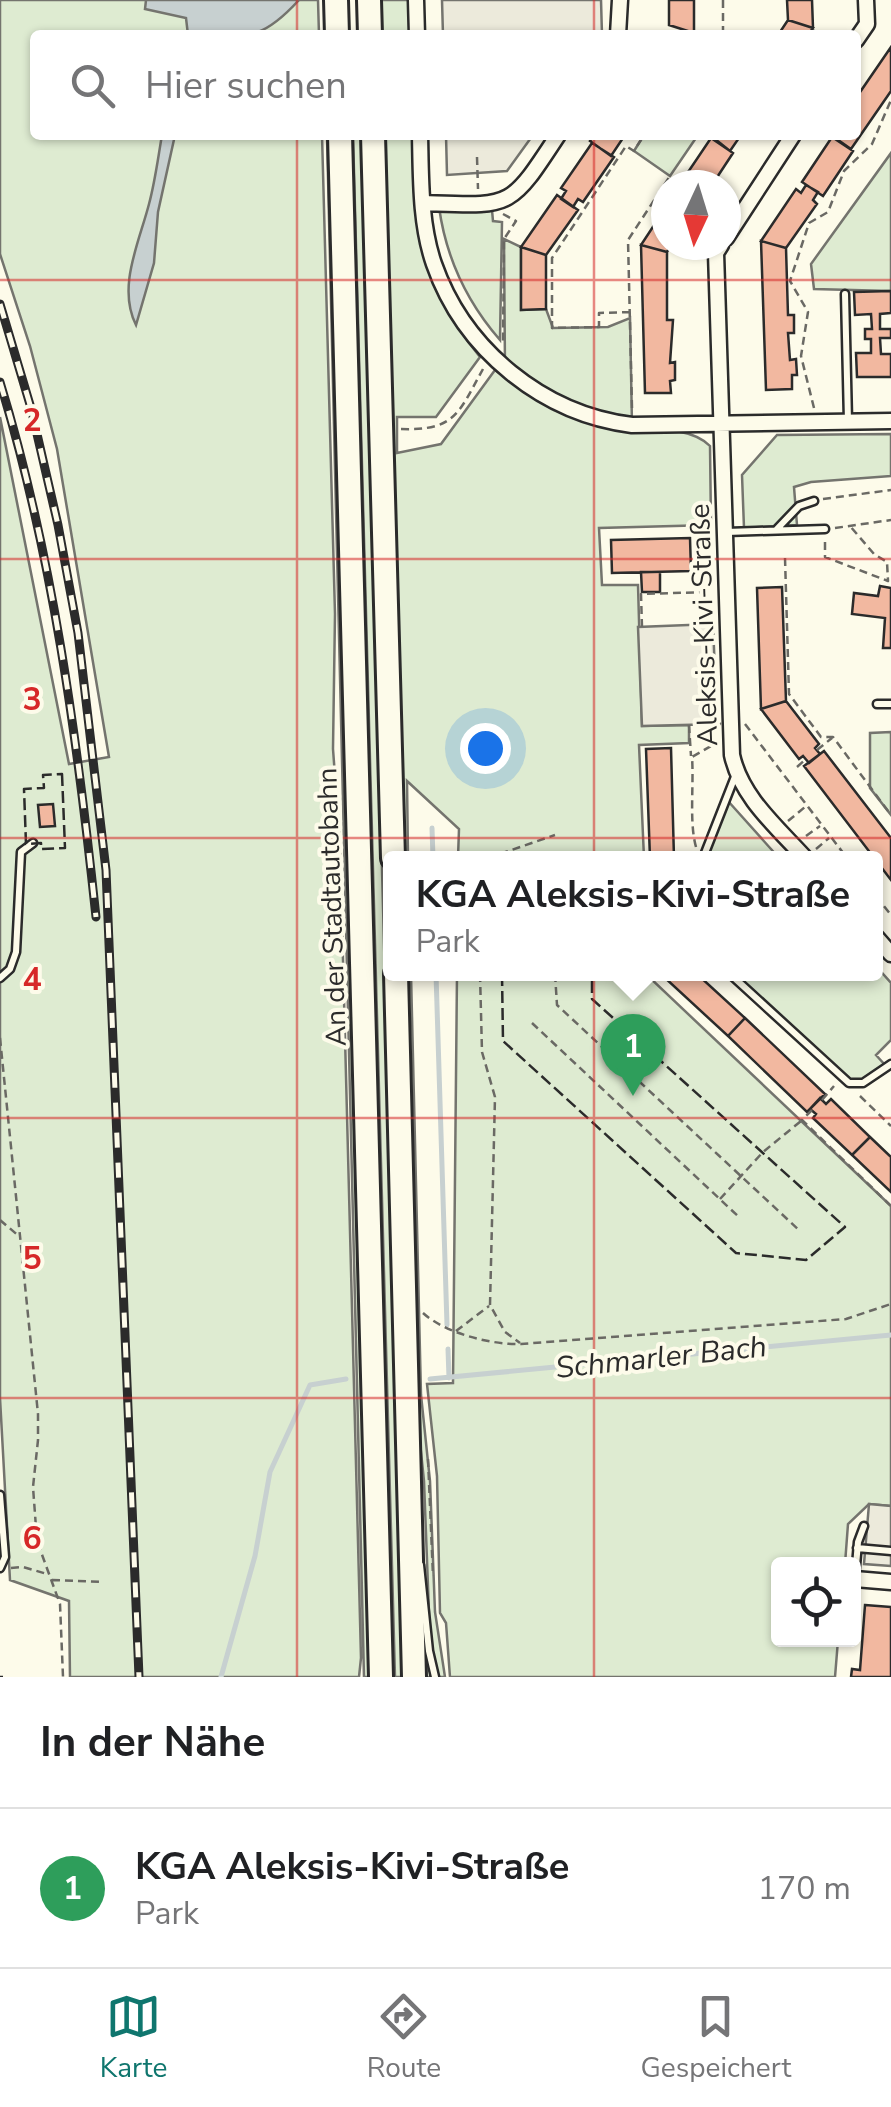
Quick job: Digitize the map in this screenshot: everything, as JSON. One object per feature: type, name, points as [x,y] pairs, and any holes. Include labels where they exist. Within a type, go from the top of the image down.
[{"type":"highway","points":[[336,0],[337,30]]},
{"type":"highway","points":[[369,0],[370,30]]},
{"type":"highway","name":"An der Stadtautobahn","points":[[340,140],[381,1677]]},
{"type":"highway","points":[[373,140],[392,851]]},
{"type":"highway","points":[[396,981],[414,1677]]},
{"type":"street","points":[[416,0],[418,30]]},
{"type":"street","points":[[618,30],[620,0]]},
{"type":"street","points":[[861,33],[867,24],[866,0]]},
{"type":"street","points":[[420,140],[427,238],[447,294],[492,356],[536,392],[592,418],[632,425],[891,421]]},
{"type":"street","points":[[424,203],[498,203],[516,194],[554,140]]},
{"type":"street","points":[[741,215],[791,140]]},
{"type":"street","name":"Aleksis-Kivi-Straße","points":[[716,260],[730,735],[736,773],[745,791],[799,851]]},
{"type":"street","points":[[861,1580],[891,1582]]},
{"type":"lane","points":[[845,294],[848,422]]},
{"type":"lane","points":[[775,530],[799,506],[814,501]]},
{"type":"lane","points":[[724,532],[825,530]]},
{"type":"lane","points":[[876,704],[891,704]]},
{"type":"lane","points":[[704,851],[736,773]]},
{"type":"lane","points":[[0,978],[15,961],[21,852],[33,843]]},
{"type":"lane","points":[[738,981],[842,1078],[856,1084],[891,1064]]},
{"type":"lane","points":[[0,1494],[5,1557],[0,1568]]},
{"type":"lane","points":[[856,1557],[864,1526]]},
{"type":"lane","points":[[857,1548],[891,1551]]},
{"type":"lane","points":[[412,1549],[423,1572],[429,1651],[435,1677]]},
{"type":"path","points":[[723,0],[723,30]]},
{"type":"path","points":[[814,409],[801,356],[808,312],[790,281],[809,222],[828,212],[844,171],[872,144],[891,100]]},
{"type":"path","points":[[630,312],[598,313],[600,328],[552,328],[552,258],[626,146],[634,151],[641,140]]},
{"type":"path","points":[[476,157],[479,206]]},
{"type":"path","points":[[397,429],[440,425],[455,418],[492,356],[503,346],[504,239],[516,221],[504,216],[498,203]]},
{"type":"path","points":[[632,409],[628,240],[651,205]]},
{"type":"path","points":[[814,501],[891,490]]},
{"type":"path","points":[[850,526],[874,554],[887,562],[887,584],[825,557],[825,530],[850,526],[891,520]]},
{"type":"path","points":[[785,558],[788,694],[821,736],[833,737],[891,815]]},
{"type":"path","points":[[642,627],[642,594],[718,592]]},
{"type":"path","points":[[688,725],[695,793],[692,834],[698,851]]},
{"type":"path","points":[[816,750],[833,737]]},
{"type":"path","points":[[692,757],[721,740]]},
{"type":"path","points":[[797,767],[806,759]]},
{"type":"path","points":[[784,777],[841,851]]},
{"type":"path","points":[[779,829],[806,806]]},
{"type":"path","points":[[794,846],[821,825]]},
{"type":"path","points":[[508,851],[555,835]]},
{"type":"path","points":[[814,851],[830,838]]},
{"type":"path","points":[[480,981],[482,1052],[495,1097],[490,1305],[504,1332],[521,1344]]},
{"type":"path","points":[[555,981],[557,1005],[800,1231]]},
{"type":"path","points":[[532,1023],[740,1218]]},
{"type":"path","points":[[0,1038],[38,1414],[32,1487],[37,1541],[60,1604],[63,1677]]},
{"type":"path","points":[[822,1100],[842,1078]]},
{"type":"path","points":[[856,1084],[858,1094],[891,1126]]},
{"type":"path","points":[[719,1200],[812,1110]]},
{"type":"path","points":[[802,1120],[891,1206]]},
{"type":"path","points":[[0,1220],[21,1238]]},
{"type":"path","points":[[419,1310],[430,1320],[456,1330],[504,1344],[521,1344],[846,1319],[891,1304]]},
{"type":"path","points":[[456,1330],[490,1305]]},
{"type":"path","points":[[0,1568],[23,1567],[50,1577],[103,1582]]},
{"type":"green space","points":[[0,0],[318,0],[319,30],[30,30],[30,140],[322,140],[335,614],[333,749],[340,843],[359,1677],[70,1677],[69,1601],[10,1580],[0,1398],[0,417],[69,764],[109,757],[57,449],[0,254]]},
{"type":"green space","points":[[379,0],[410,0],[410,30],[379,30]]},
{"type":"green space","points":[[327,140],[331,140],[370,1677],[364,1677]]},
{"type":"green space","points":[[353,140],[362,140],[404,1677],[395,1677]]},
{"type":"green space","points":[[382,140],[413,140],[424,253],[443,302],[480,357],[436,417],[397,417],[397,453],[441,444],[495,370],[540,400],[590,423],[686,433],[710,446],[711,525],[599,528],[602,585],[638,585],[642,726],[689,725],[689,743],[639,745],[644,851],[458,851],[459,829],[407,781],[408,851],[402,851]]},
{"type":"green space","points":[[641,140],[695,140],[674,170],[661,170],[634,151]]},
{"type":"green space","points":[[891,153],[891,291],[814,289],[811,264]]},
{"type":"green space","points":[[439,207],[492,210],[493,221],[502,222],[500,340],[459,278]]},
{"type":"green space","points":[[504,239],[521,247],[521,310],[546,309],[553,328],[608,327],[630,318],[632,425],[611,423],[505,368]]},
{"type":"green space","points":[[891,434],[891,476],[811,482],[794,487],[797,525],[744,528],[742,475],[777,435]]},
{"type":"green space","points":[[891,732],[891,815],[870,788],[870,733]]},
{"type":"green space","points":[[728,801],[773,851],[706,851]]},
{"type":"green space","points":[[883,974],[891,983],[891,1040],[876,1055],[886,1066],[863,1083],[849,1083],[738,981],[883,981]]},
{"type":"green space","points":[[405,981],[411,981],[421,1395],[430,1481],[435,1612],[445,1677],[423,1677],[422,1667],[429,1651],[429,1613],[424,1481],[415,1394]]},
{"type":"green space","points":[[457,981],[653,981],[891,1206],[891,1506],[869,1504],[848,1524],[846,1557],[771,1557],[771,1647],[837,1647],[835,1677],[450,1677],[446,1623],[440,1613],[437,1476],[427,1384],[453,1383]]},
{"type":"shaded area","points":[[146,0],[299,0],[263,30],[187,30],[186,18],[145,9]]},
{"type":"shaded area","points":[[442,0],[601,0],[602,30],[443,30]]},
{"type":"shaded area","points":[[161,140],[174,140],[158,212],[154,263],[136,325],[129,280]]},
{"type":"shaded area","points":[[446,140],[529,140],[507,171],[447,175]]},
{"type":"shaded area","points":[[713,624],[717,723],[721,724],[642,726],[638,627]]},
{"type":"shaded area","points":[[869,1504],[891,1506],[891,1566],[864,1564]]},
{"type":"building","points":[[669,0],[694,0],[694,30],[669,25]]},
{"type":"building","points":[[787,0],[812,0],[813,28],[788,20]]},
{"type":"building","points":[[788,20],[813,28],[812,30],[781,30]]},
{"type":"building","points":[[891,47],[891,91],[861,134],[861,91]]},
{"type":"building","points":[[591,140],[622,140],[611,156]]},
{"type":"building","points":[[710,140],[733,153],[722,170],[689,170]]},
{"type":"building","points":[[716,140],[738,140],[730,151]]},
{"type":"building","points":[[830,140],[853,151],[823,196],[802,182]]},
{"type":"building","points":[[838,140],[857,140],[851,149]]},
{"type":"building","points":[[592,143],[614,157],[583,202],[578,199],[573,207],[561,199],[566,191],[561,188]]},
{"type":"building","points":[[806,185],[818,192],[813,200],[817,204],[786,248],[761,241],[796,189],[801,193]]},
{"type":"building","points":[[557,195],[578,210],[546,255],[521,247]]},
{"type":"building","points":[[651,230],[651,248],[641,245]]},
{"type":"building","points":[[761,241],[786,248],[788,315],[794,315],[794,333],[788,333],[790,360],[796,359],[797,375],[792,375],[792,389],[766,390]]},
{"type":"building","points":[[641,245],[651,248],[651,260],[667,260],[667,320],[673,320],[670,363],[675,362],[671,393],[645,393]]},
{"type":"building","points":[[521,247],[546,255],[546,309],[521,310]]},
{"type":"building","points":[[891,291],[891,313],[880,314],[880,329],[891,329],[891,338],[880,338],[881,354],[891,354],[891,377],[857,377],[856,353],[871,353],[871,339],[865,339],[865,329],[872,329],[871,314],[855,315],[854,292]]},
{"type":"building","points":[[690,538],[691,571],[612,573],[611,540]]},
{"type":"building","points":[[641,572],[660,572],[660,592],[642,592]]},
{"type":"building","points":[[880,586],[891,588],[891,648],[883,648],[885,618],[852,614],[854,593],[878,596]]},
{"type":"building","points":[[782,587],[786,701],[761,709],[757,588]]},
{"type":"building","points":[[786,701],[819,744],[815,748],[820,754],[809,763],[803,756],[799,759],[761,709]]},
{"type":"building","points":[[671,748],[674,851],[650,851],[646,749]]},
{"type":"building","points":[[824,751],[891,838],[891,880],[883,870],[883,851],[869,851],[804,766]]},
{"type":"building","points":[[53,804],[55,826],[40,827],[38,805]]},
{"type":"building","points":[[668,981],[705,981],[745,1018],[728,1036]]},
{"type":"building","points":[[745,1018],[825,1094],[807,1112],[728,1036]]},
{"type":"building","points":[[820,1098],[826,1104],[831,1099],[870,1137],[852,1155],[813,1118],[816,1114],[810,1109]]},
{"type":"building","points":[[870,1137],[891,1157],[891,1192],[852,1155]]},
{"type":"building","points":[[865,1605],[891,1607],[891,1677],[851,1677],[852,1669],[860,1670]]},
{"type":"waterway","points":[[432,828],[433,851]]},
{"type":"waterway","points":[[436,981],[447,1325]]},
{"type":"waterway","name":"Schmarler Bach","points":[[430,1379],[891,1335]]},
{"type":"waterway","points":[[448,1349],[449,1378]]},
{"type":"waterway","name":"Schmarler Bach","points":[[221,1677],[255,1556],[270,1472],[310,1385],[346,1379]]},
{"type":"railway","points":[[0,304],[31,408],[58,525],[78,633],[106,870],[139,1677]]},
{"type":"railway","points":[[0,382],[49,580],[96,917]]},
{"type":"fence","points":[[62,774],[65,848],[41,849],[41,843],[26,844],[24,789],[44,788],[43,775],[62,774]]},
{"type":"fence","points":[[502,981],[503,1041],[736,1253],[806,1260],[845,1227],[592,999],[592,981]]},
{"type":"place","name":"KGA Aleksis-Kivi-Straße","points":[[633,1096]]}]
